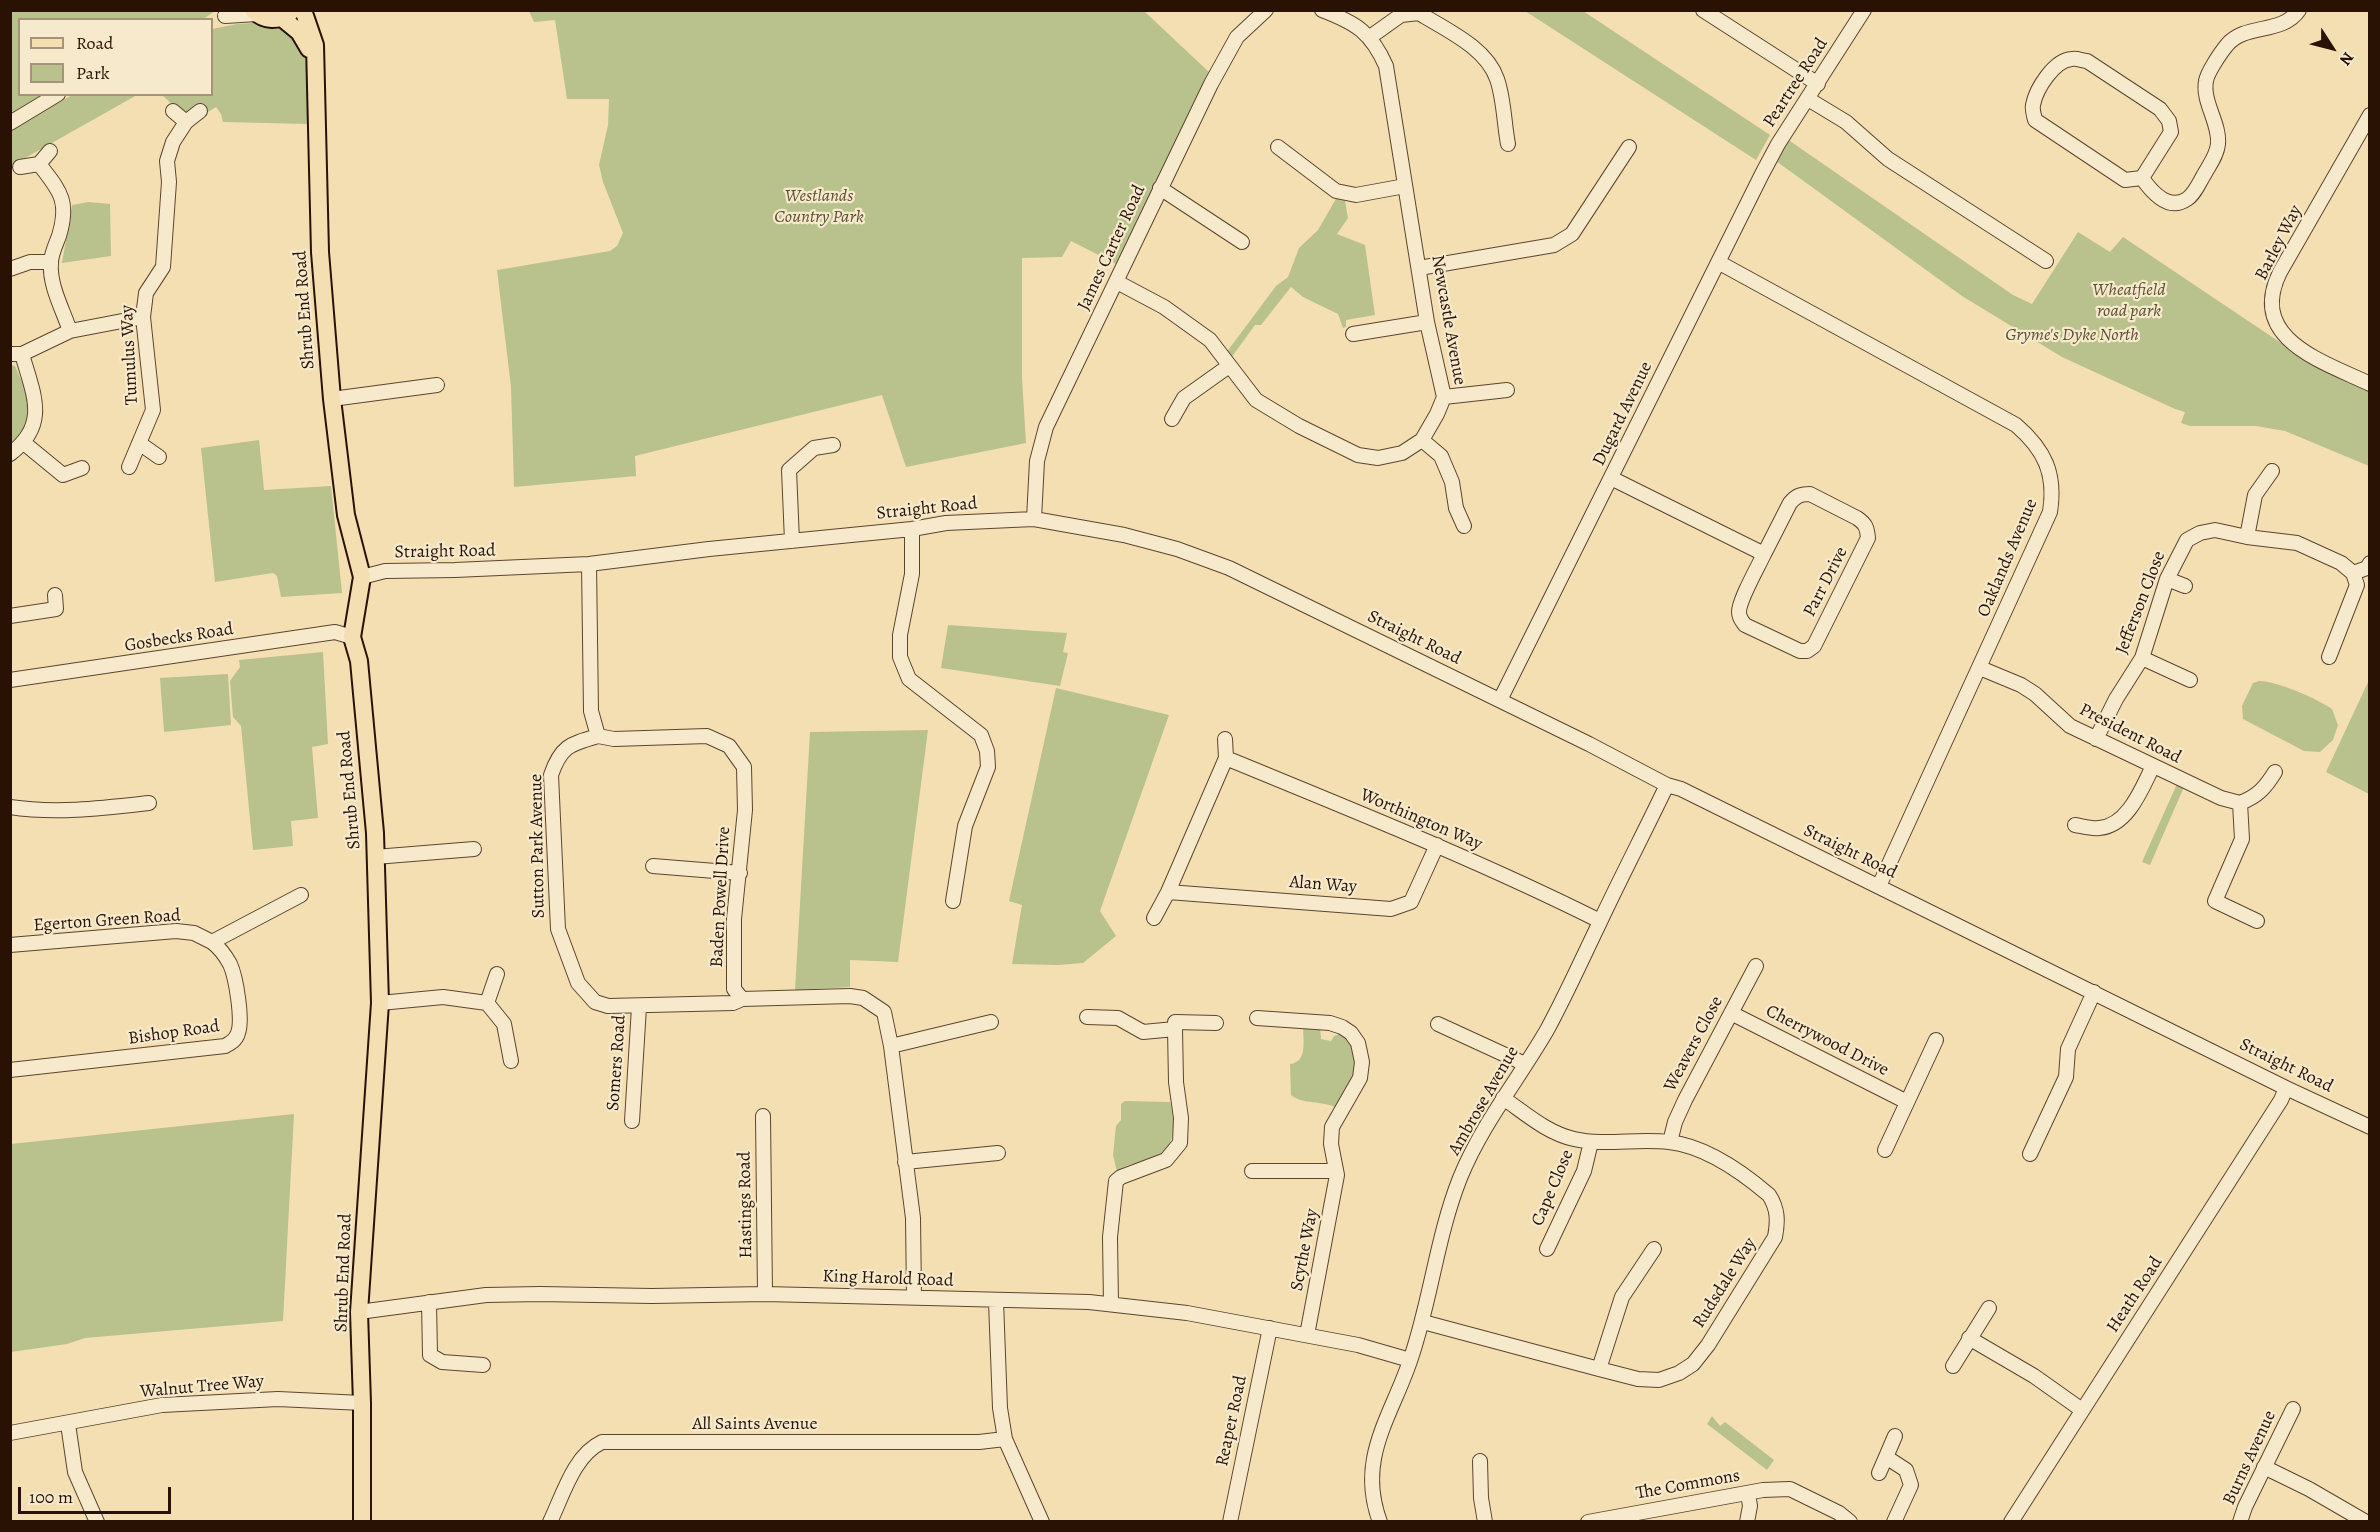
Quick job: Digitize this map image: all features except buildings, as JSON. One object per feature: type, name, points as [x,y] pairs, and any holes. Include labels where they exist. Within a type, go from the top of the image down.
[{"type":"main road","name":"Shrub End Road","points":[[303,10],[315,45],[320,252],[332,399],[346,515],[362,577],[352,637],[359,661],[375,857],[380,1003],[360,1312],[362,1521]]},
{"type":"main road","points":[[255,12],[266,19],[288,14],[316,60]]},
{"type":"street","name":"James Carter Road","points":[[1034,519],[1037,461],[1046,427],[1211,84],[1237,37],[1266,10]]},
{"type":"street","name":"Newcastle Avenue","points":[[1323,10],[1352,22],[1370,38],[1386,66],[1427,322],[1444,397],[1422,440]]},
{"type":"street","points":[[1703,10],[1818,84]]},
{"type":"street","name":"Peartree Road","points":[[1778,144],[1864,10]]},
{"type":"street","points":[[2142,178],[2152,193],[2162,199],[2177,202],[2186,200],[2195,190],[2216,153],[2219,142],[2206,80],[2216,62],[2228,44],[2238,36],[2292,20],[2300,10]]},
{"type":"street","points":[[213,22],[230,14],[255,12]]},
{"type":"street","points":[[1370,38],[1401,15],[1419,13],[1479,53],[1490,64],[1497,80],[1508,144]]},
{"type":"street","points":[[2073,58],[2087,62],[2160,109],[2169,121],[2171,132],[2142,178],[2125,180],[2035,120],[2033,107],[2038,90],[2061,63],[2073,58]]},
{"type":"street","points":[[10,123],[55,96]]},
{"type":"street","points":[[1808,99],[1846,122],[1888,159],[2046,261]]},
{"type":"street","points":[[173,111],[186,122]]},
{"type":"street","name":"Tumulus Way","points":[[129,466],[153,410],[143,317],[146,292],[163,267],[169,182],[167,161],[173,142],[186,122],[200,111]]},
{"type":"street","name":"Barley Way","points":[[2370,115],[2280,272],[2273,286],[2271,300],[2274,320],[2284,336],[2298,349],[2370,384]]},
{"type":"street","name":"Dugard Avenue","points":[[1500,700],[1778,144]]},
{"type":"street","points":[[1278,147],[1336,191],[1356,195],[1405,186]]},
{"type":"street","points":[[1419,268],[1554,244],[1572,234],[1629,147]]},
{"type":"street","points":[[20,167],[39,164],[50,151]]},
{"type":"street","points":[[39,164],[61,192],[64,206],[51,262],[53,281],[70,331]]},
{"type":"street","points":[[1160,188],[1242,242]]},
{"type":"street","points":[[10,269],[30,262],[51,262]]},
{"type":"street","name":"Oaklands Avenue","points":[[1718,262],[2016,425],[2032,440],[2050,474],[2053,493],[2050,512],[1879,886]]},
{"type":"street","points":[[1117,282],[1195,328],[1210,340],[1256,400],[1299,426],[1358,455],[1378,458],[1402,453],[1422,440],[1440,456],[1452,482],[1456,508],[1464,526]]},
{"type":"street","points":[[10,454],[24,443],[36,417],[36,405],[16,354],[70,331],[143,317]]},
{"type":"street","points":[[1353,334],[1427,322]]},
{"type":"street","points":[[1172,419],[1184,398],[1229,366]]},
{"type":"street","points":[[332,399],[437,386]]},
{"type":"street","points":[[1444,397],[1507,390]]},
{"type":"street","points":[[24,443],[61,481],[82,468]]},
{"type":"street","points":[[139,443],[159,457]]},
{"type":"street","points":[[792,541],[789,470],[814,448],[833,445]]},
{"type":"street","points":[[2247,537],[2255,495],[2272,471]]},
{"type":"street","points":[[1611,478],[1764,554]]},
{"type":"street","name":"Parr Drive","points":[[1810,494],[1864,523],[1868,538],[1814,646],[1807,651],[1800,651],[1745,625],[1740,619],[1739,612],[1742,602],[1764,554],[1790,503],[1796,496],[1810,494]]},
{"type":"street","name":"Straight Road","points":[[362,577],[385,571],[589,564],[912,529],[945,523],[1034,519],[1124,535],[1177,549],[1229,568],[1599,748],[1667,785],[1681,789],[2286,1088],[2370,1127]]},
{"type":"street","points":[[912,529],[912,574],[900,635],[900,657],[909,679],[981,735],[987,751],[988,767],[965,826],[953,901]]},
{"type":"street","name":"Jefferson Close","points":[[2096,739],[2116,699],[2142,658],[2167,579],[2187,540],[2200,533],[2215,530],[2247,537],[2297,543],[2341,563],[2353,573]]},
{"type":"street","points":[[2329,657],[2357,585],[2353,573],[2367,568],[2370,563]]},
{"type":"street","points":[[589,564],[591,711],[598,736]]},
{"type":"street","points":[[2167,579],[2185,586]]},
{"type":"street","points":[[10,616],[57,608]]},
{"type":"street","name":"Gosbecks Road","points":[[10,680],[335,632],[352,637]]},
{"type":"street","points":[[2320,638],[2335,640]]},
{"type":"street","points":[[2142,658],[2190,680]]},
{"type":"street","name":"President Road","points":[[1980,668],[2035,694],[2070,726],[2221,798],[2240,803]]},
{"type":"street","name":"Baden Powell Drive","points":[[598,736],[614,739],[707,736],[729,746],[744,767],[740,873],[734,919],[734,989],[742,999]]},
{"type":"street","name":"Sutton Park Avenue","points":[[598,736],[574,743],[558,757],[551,775],[558,929],[578,982],[595,1002],[608,1006],[733,1003],[742,999]]},
{"type":"street","points":[[1154,918],[1168,892],[1226,758],[1225,739]]},
{"type":"street","name":"Worthington Way","points":[[1226,758],[1437,845],[1600,921]]},
{"type":"street","points":[[2075,825],[2100,828],[2126,813],[2136,801],[2152,766]]},
{"type":"street","points":[[2256,921],[2215,901],[2242,839],[2240,803],[2264,790],[2275,772]]},
{"type":"street","name":"Ambrose Avenue","points":[[1380,1521],[1372,1495],[1370,1475],[1377,1444],[1423,1322],[1447,1216],[1460,1180],[1479,1136],[1547,1029],[1667,785]]},
{"type":"street","points":[[10,807],[60,810],[149,803]]},
{"type":"street","name":"Alan Way","points":[[1168,892],[1391,909],[1411,902],[1437,845]]},
{"type":"street","points":[[375,857],[474,849]]},
{"type":"street","points":[[653,866],[740,873]]},
{"type":"street","points":[[212,942],[302,895]]},
{"type":"street","name":"Egerton Green Road","points":[[10,945],[176,931],[194,933],[212,942]]},
{"type":"street","name":"Bishop Road","points":[[10,1070],[225,1046],[237,1035],[240,1026],[237,995],[231,965],[221,950],[212,942]]},
{"type":"street","name":"Weavers Close","points":[[1670,1142],[1684,1100],[1756,966]]},
{"type":"street","points":[[487,1003],[497,974]]},
{"type":"street","points":[[2030,1154],[2066,1077],[2068,1049],[2094,992]]},
{"type":"street","points":[[742,999],[850,996],[863,998],[884,1011],[891,1046],[913,1218],[914,1297]]},
{"type":"street","points":[[380,1003],[443,997],[487,1003],[504,1024],[511,1061]]},
{"type":"street","name":"Somers Road","points":[[632,1121],[639,1007]]},
{"type":"street","name":"Cherrywood Drive","points":[[1731,1013],[1907,1102]]},
{"type":"street","points":[[1088,1017],[1118,1018],[1143,1032],[1175,1022],[1216,1023]]},
{"type":"street","name":"Scythe Way","points":[[1257,1018],[1330,1023],[1350,1033],[1358,1043],[1362,1062],[1360,1078],[1332,1127],[1331,1144],[1336,1171],[1307,1335]]},
{"type":"street","points":[[891,1046],[991,1022]]},
{"type":"street","points":[[1111,1304],[1110,1237],[1116,1181],[1166,1160],[1180,1143],[1181,1118],[1176,1082],[1175,1022]]},
{"type":"street","points":[[1438,1024],[1526,1064]]},
{"type":"street","points":[[1885,1150],[1936,1040]]},
{"type":"street","name":"Heath Road","points":[[2011,1521],[2281,1100],[2286,1088]]},
{"type":"street","name":"Rudsdale Way","points":[[1423,1322],[1599,1369],[1638,1378],[1659,1380],[1679,1373],[1693,1364],[1708,1345],[1775,1237],[1779,1220],[1769,1195],[1700,1150],[1670,1142],[1591,1142],[1572,1138],[1553,1131],[1503,1098]]},
{"type":"street","name":"Hastings Road","points":[[763,1116],[765,1294]]},
{"type":"street","name":"Cape Close","points":[[1547,1249],[1584,1171],[1591,1142]]},
{"type":"street","points":[[905,1162],[998,1153]]},
{"type":"street","points":[[1252,1171],[1336,1171]]},
{"type":"street","points":[[1599,1369],[1622,1297],[1654,1249]]},
{"type":"street","name":"King Harold Road","points":[[360,1312],[486,1295],[530,1294],[652,1296],[765,1294],[1111,1304],[1187,1313],[1270,1328],[1358,1345],[1410,1360]]},
{"type":"street","points":[[996,1301],[1000,1408],[1005,1439],[1042,1521]]},
{"type":"street","points":[[429,1302],[430,1355],[442,1362],[483,1365]]},
{"type":"street","points":[[1953,1366],[1989,1308]]},
{"type":"street","name":"Reaper Road","points":[[1230,1521],[1270,1328]]},
{"type":"street","points":[[1969,1338],[2034,1376],[2082,1410]]},
{"type":"street","name":"Walnut Tree Way","points":[[10,1433],[162,1405],[278,1399],[362,1403]]},
{"type":"street","name":"Burns Avenue","points":[[2240,1521],[2293,1409]]},
{"type":"street","points":[[68,1424],[75,1472],[97,1521]]},
{"type":"street","points":[[1879,1473],[1895,1436]]},
{"type":"street","name":"All Saints Avenue","points":[[550,1521],[578,1464],[591,1447],[602,1442],[968,1442],[1005,1439]]},
{"type":"street","points":[[1886,1457],[1906,1470],[1911,1485],[1893,1521]]},
{"type":"street","points":[[1480,1461],[1481,1498],[1485,1521]]},
{"type":"street","points":[[2264,1467],[2366,1521]]},
{"type":"street","name":"The Commons","points":[[1588,1521],[1763,1490],[1794,1491],[1850,1521]]},
{"type":"street","points":[[1747,1521],[1750,1506],[1748,1493]]},
{"type":"green space","points":[[11,10],[215,10],[205,18],[18,18],[18,96],[40,96],[11,114]]},
{"type":"green space","name":"Westlands Country Park","points":[[529,11],[1144,11],[1210,73],[1116,264],[1071,241],[1062,257],[1022,258],[1022,378],[1026,443],[906,467],[882,395],[635,456],[636,476],[514,487],[511,387],[497,270],[610,251],[617,246],[623,233],[603,182],[599,165],[608,125],[609,99],[567,99],[555,20],[534,22]]},
{"type":"green space","points":[[1525,11],[1583,11],[1770,135],[1756,160]]},
{"type":"green space","points":[[267,22],[283,27],[295,35],[306,61],[307,124],[223,122],[216,107],[203,115],[185,113],[163,96],[213,96],[213,29]]},
{"type":"green space","points":[[70,96],[135,96],[11,166],[11,130]]},
{"type":"green space","name":"Wheatfield road park","points":[[1787,139],[2013,295],[2032,304],[2078,232],[2110,252],[2123,237],[2287,347],[2369,390],[2369,466],[2285,431],[2256,426],[2190,426],[2181,423],[2185,412],[2062,357],[1962,296],[1776,161]]},
{"type":"green space","points":[[1337,197],[1345,201],[1348,218],[1337,234],[1365,245],[1375,315],[1346,320],[1346,327],[1343,328],[1338,314],[1303,297],[1291,287],[1261,325],[1255,325],[1231,358],[1226,353],[1276,286],[1288,277],[1299,248],[1318,230]]},
{"type":"green space","points":[[88,202],[110,204],[111,256],[62,263],[72,205]]},
{"type":"green space","points":[[10,365],[15,366],[27,393],[32,420],[11,450]]},
{"type":"green space","points":[[259,440],[264,490],[331,486],[342,593],[281,597],[277,576],[273,573],[215,582],[201,448]]},
{"type":"green space","points":[[948,625],[1067,633],[1063,652],[1068,653],[1060,686],[941,668]]},
{"type":"green space","points":[[323,652],[328,744],[312,747],[318,818],[291,821],[293,846],[253,850],[241,726],[233,717],[230,681],[240,667],[239,660]]},
{"type":"green space","points":[[228,674],[231,725],[164,732],[160,678]]},
{"type":"green space","points":[[2369,680],[2369,794],[2326,772]]},
{"type":"green space","points":[[2259,681],[2297,691],[2332,709],[2338,725],[2333,740],[2320,752],[2304,751],[2243,719],[2242,706],[2253,683]]},
{"type":"green space","points":[[1056,688],[1169,715],[1100,911],[1116,936],[1083,963],[1012,964],[1022,905],[1009,901]]},
{"type":"green space","points":[[928,730],[898,962],[850,960],[850,987],[795,990],[810,732]]},
{"type":"green space","points":[[2177,784],[2184,787],[2150,865],[2142,862]]},
{"type":"green space","points":[[1303,1026],[1320,1028],[1321,1039],[1331,1041],[1334,1036],[1342,1033],[1354,1046],[1358,1068],[1337,1108],[1301,1100],[1291,1095],[1290,1064],[1300,1059],[1302,1055]]},
{"type":"green space","points":[[1125,1101],[1170,1102],[1173,1120],[1172,1138],[1164,1152],[1157,1158],[1128,1165],[1117,1172],[1113,1155],[1116,1126],[1121,1120],[1121,1104]]},
{"type":"green space","points":[[294,1114],[283,1321],[85,1338],[67,1344],[11,1352],[11,1144]]},
{"type":"green space","points":[[1712,1416],[1720,1426],[1725,1422],[1774,1460],[1767,1470],[1707,1424]]},
{"type":"park label","name":"Gryme's Dyke North","points":[[2072,336]]}]
